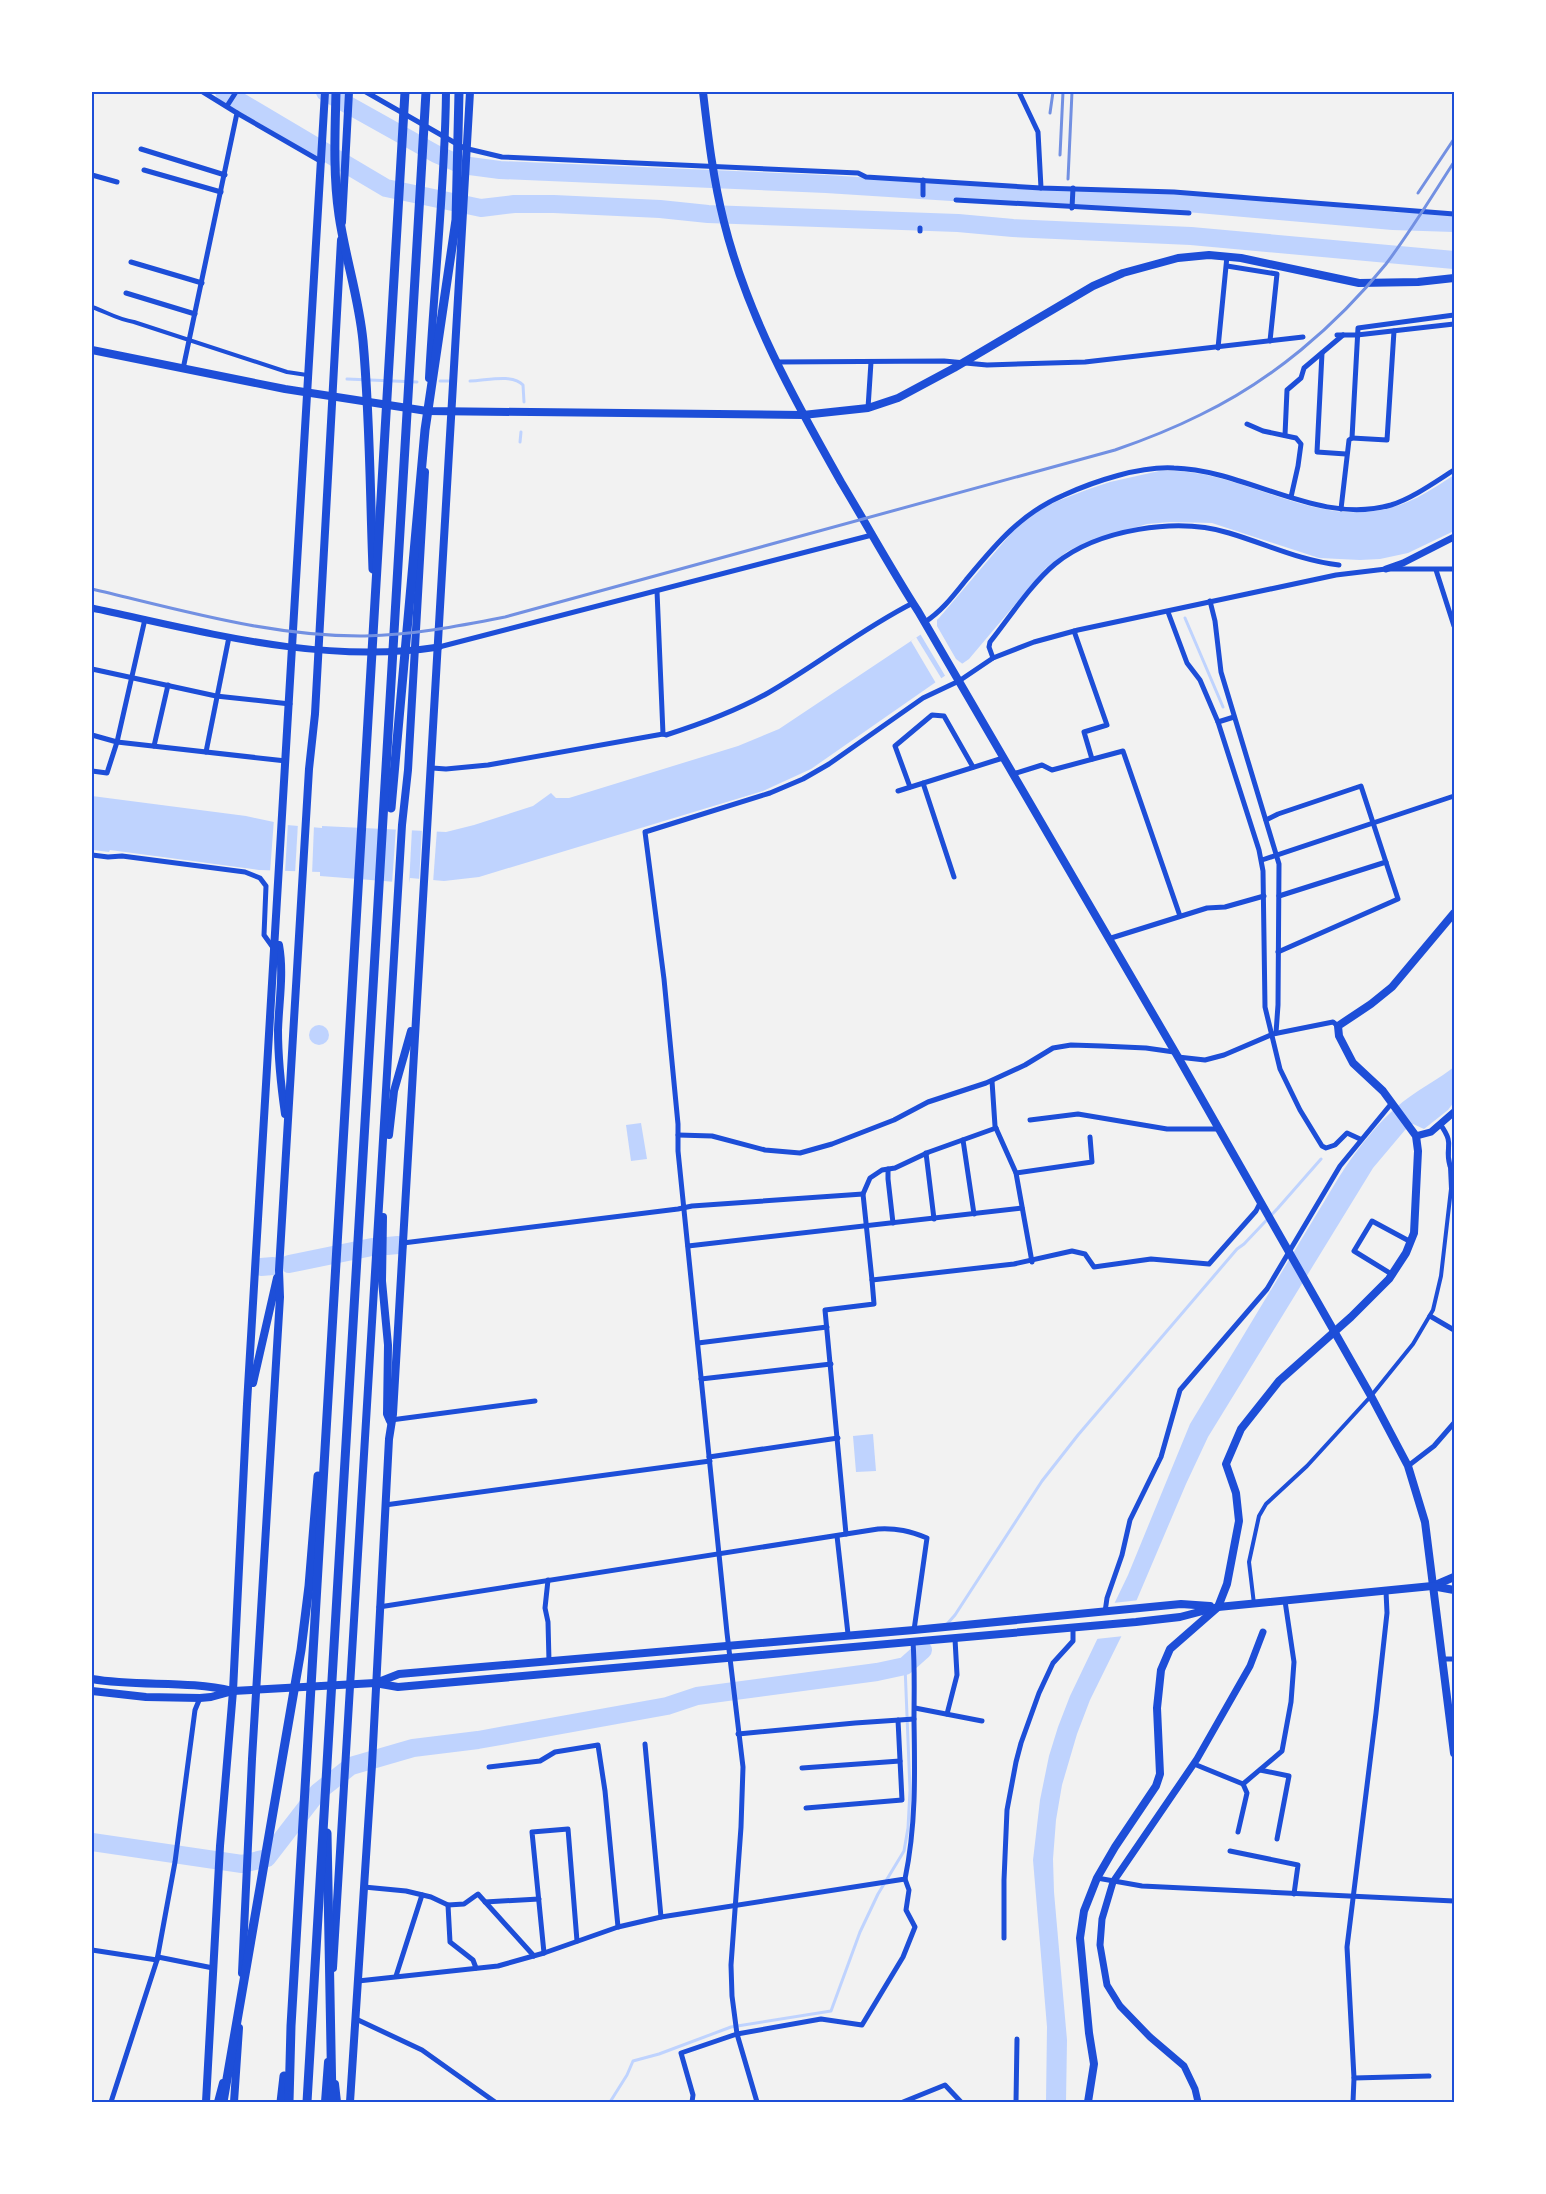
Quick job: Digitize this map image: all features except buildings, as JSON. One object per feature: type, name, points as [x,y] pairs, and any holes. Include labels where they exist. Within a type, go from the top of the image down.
[{"type":"highway","points":[[336,92],[337,199],[343,240],[360,317],[365,370],[374,621]]},
{"type":"highway","points":[[288,2103],[405,92]]},
{"type":"highway","points":[[307,2103],[426,92]]},
{"type":"highway","points":[[377,922],[398,730],[425,430],[456,219],[459,92]]},
{"type":"highway","points":[[223,2103],[301,1650],[309,1586],[322,1422],[331,1364]]},
{"type":"highway","points":[[325,1798],[329,1854],[332,2103]]},
{"type":"highway","points":[[281,2103],[291,2026]]},
{"type":"main road","points":[[206,2103],[220,1846],[233,1691],[325,92]]},
{"type":"main road","points":[[325,2103],[402,825],[428,434],[427,411],[433,301],[446,137],[446,92]]},
{"type":"main road","points":[[350,2103],[372,1765],[390,1421],[393,1414],[432,768],[470,92]]},
{"type":"main road","points":[[703,92],[712,169],[724,223],[759,327],[775,362],[872,535],[1176,1055],[1371,1396],[1408,1466],[1425,1522],[1455,1753]]},
{"type":"main road","points":[[234,2103],[280,1297],[279,1270],[319,649],[347,154],[348,93]]},
{"type":"main road","points":[[92,350],[308,393],[427,411],[803,415],[868,408],[904,395],[1061,303],[1114,276],[1178,258],[1227,256],[1256,260],[1352,282],[1418,282],[1455,278]]},
{"type":"main road","points":[[1088,2103],[1094,2064],[1080,1938],[1084,1911],[1097,1878],[1156,1786],[1160,1774],[1157,1708],[1161,1670],[1170,1649],[1218,1607],[1227,1584],[1239,1521],[1236,1492],[1226,1464],[1241,1429],[1279,1381],[1371,1298],[1393,1275],[1411,1242],[1416,1197],[1416,1137],[1383,1091],[1353,1063],[1340,1036],[1338,1026],[1392,987],[1455,913]]},
{"type":"main road","points":[[276,931],[281,958],[279,1044],[287,1136]]},
{"type":"main road","points":[[390,1421],[387,1414],[388,1346],[382,1281],[384,1224],[381,1183],[388,1148],[394,1090],[416,1017]]},
{"type":"main road","points":[[248,1404],[279,1270]]},
{"type":"main road","points":[[1432,1587],[1455,1577]]},
{"type":"main road","points":[[375,1683],[399,1674],[960,1626],[1141,1608],[1181,1605],[1218,1607],[1432,1587],[1455,1590]]},
{"type":"main road","points":[[92,1691],[146,1697],[200,1698],[233,1691],[375,1683],[398,1687],[914,1644],[1180,1617],[1218,1607]]},
{"type":"main road","points":[[92,1679],[148,1685],[210,1686],[233,1691]]},
{"type":"main road","points":[[218,2103],[240,2019]]},
{"type":"main road","points":[[329,2045],[338,2103]]},
{"type":"street","points":[[203,92],[228,104],[237,113],[322,162]]},
{"type":"street","points":[[228,104],[236,92]]},
{"type":"street","points":[[366,92],[446,137],[468,153],[502,157],[712,169],[858,173],[866,177],[923,182],[1186,193],[1455,214]]},
{"type":"street","points":[[1020,92],[1038,132],[1041,188]]},
{"type":"street","points":[[183,369],[237,113]]},
{"type":"street","points":[[141,149],[225,175]]},
{"type":"street","points":[[144,170],[221,192]]},
{"type":"street","points":[[92,175],[117,182]]},
{"type":"street","points":[[923,182],[923,195]]},
{"type":"street","points":[[1072,190],[1072,207]]},
{"type":"street","points":[[956,200],[1189,213]]},
{"type":"street","points":[[1218,348],[1227,256]]},
{"type":"street","points":[[131,262],[202,283]]},
{"type":"street","points":[[1227,266],[1277,274],[1270,341]]},
{"type":"street","points":[[126,293],[195,314]]},
{"type":"street","points":[[92,308],[108,316],[134,322],[287,372],[309,376]]},
{"type":"street","points":[[1341,509],[1346,454],[1349,440],[1352,438],[1358,328],[1455,315]]},
{"type":"street","points":[[1285,435],[1287,390],[1301,378],[1304,368],[1340,335],[1455,324]]},
{"type":"street","points":[[1352,438],[1387,440],[1394,331]]},
{"type":"street","points":[[775,362],[944,361],[987,365],[1085,362],[1303,338]]},
{"type":"street","points":[[1322,353],[1317,452],[1346,454]]},
{"type":"street","points":[[868,408],[871,362]]},
{"type":"street","points":[[1246,424],[1263,431],[1296,438],[1301,444],[1291,497]]},
{"type":"street","points":[[926,624],[942,609],[993,547],[1018,522],[1044,504],[1088,486],[1146,471],[1175,468],[1238,478],[1325,508],[1360,509],[1394,504],[1455,470]]},
{"type":"street","points":[[993,658],[989,647],[990,642],[1053,566],[1077,550],[1137,530],[1170,525],[1208,528],[1228,532],[1310,560],[1339,565]]},
{"type":"street","points":[[92,608],[229,638],[293,648],[415,650],[439,647],[872,535]]},
{"type":"street","points":[[1386,569],[1455,537]]},
{"type":"street","points":[[757,2103],[737,2033],[732,1996],[731,1965],[744,1786],[684,1208],[664,979],[645,832],[770,793],[796,782],[829,764],[957,677],[993,658],[1034,642],[1074,631],[1336,575],[1386,569],[1455,569]]},
{"type":"street","points":[[1436,570],[1455,626]]},
{"type":"street","points":[[657,591],[663,734]]},
{"type":"street","points":[[1210,601],[1215,621],[1220,669],[1279,866],[1278,1015],[1274,1033]]},
{"type":"street","points":[[432,768],[488,765],[666,735],[727,713],[767,693],[913,603]]},
{"type":"street","points":[[1168,612],[1187,663],[1200,680],[1218,722],[1262,860],[1264,989],[1267,1016],[1274,1033],[1279,1066],[1285,1081],[1322,1146],[1326,1148],[1332,1146],[1347,1133],[1360,1139]]},
{"type":"street","points":[[92,771],[107,773],[117,742],[145,619]]},
{"type":"street","points":[[1074,631],[1107,725],[1084,732],[1092,759]]},
{"type":"street","points":[[206,752],[229,638]]},
{"type":"street","points":[[92,669],[216,696],[290,704]]},
{"type":"street","points":[[154,746],[168,685]]},
{"type":"street","points":[[910,787],[895,746],[932,715],[944,717],[973,767]]},
{"type":"street","points":[[1218,722],[1234,717]]},
{"type":"street","points":[[92,735],[117,742],[286,761]]},
{"type":"street","points":[[1013,774],[1042,765],[1053,770],[1123,751],[1180,916]]},
{"type":"street","points":[[898,791],[1004,758]]},
{"type":"street","points":[[923,783],[954,877]]},
{"type":"street","points":[[1266,820],[1361,786],[1398,899],[1278,952]]},
{"type":"street","points":[[1262,860],[1455,796]]},
{"type":"street","points":[[92,855],[133,857],[255,875],[266,886],[264,935],[275,951]]},
{"type":"street","points":[[1279,896],[1386,862]]},
{"type":"street","points":[[1108,939],[1180,916],[1264,896]]},
{"type":"street","points":[[1267,1016],[1273,1020],[1278,1015]]},
{"type":"street","points":[[678,1135],[712,1136],[765,1150],[800,1153],[832,1144],[894,1120],[928,1102],[992,1081],[1058,1047],[1079,1045],[1146,1048],[1205,1060],[1224,1055],[1274,1033],[1333,1022],[1338,1026]]},
{"type":"street","points":[[992,1081],[996,1128],[1016,1173],[1032,1262]]},
{"type":"street","points":[[1105,1612],[1130,1520],[1161,1457],[1180,1390],[1258,1300],[1289,1254],[1336,1170],[1360,1139],[1392,1105]]},
{"type":"street","points":[[1416,1137],[1429,1133],[1454,1113]]},
{"type":"street","points":[[1030,1120],[1078,1114],[1167,1129],[1218,1129]]},
{"type":"street","points":[[1254,1604],[1249,1562],[1259,1516],[1266,1504],[1307,1466],[1371,1396],[1413,1344],[1433,1310],[1441,1276],[1452,1168],[1450,1138],[1440,1124]]},
{"type":"street","points":[[846,1534],[825,1310],[874,1304],[862,1194],[870,1178],[882,1170],[895,1168],[926,1153],[996,1128]]},
{"type":"street","points":[[1016,1173],[1092,1162],[1090,1137]]},
{"type":"street","points":[[963,1140],[974,1214]]},
{"type":"street","points":[[926,1153],[934,1219]]},
{"type":"street","points":[[888,1169],[893,1223]]},
{"type":"street","points":[[403,1243],[684,1208],[799,1197],[805,1199],[862,1194]]},
{"type":"street","points":[[872,1281],[1032,1262],[1075,1251],[1085,1254],[1094,1267],[1151,1259],[1209,1264],[1261,1205]]},
{"type":"street","points":[[688,1246],[1022,1208]]},
{"type":"street","points":[[1393,1275],[1354,1251],[1372,1221],[1411,1242]]},
{"type":"street","points":[[1430,1316],[1455,1330]]},
{"type":"street","points":[[698,1342],[827,1327]]},
{"type":"street","points":[[701,1379],[831,1364]]},
{"type":"street","points":[[390,1421],[535,1401]]},
{"type":"street","points":[[1408,1466],[1434,1446],[1455,1423]]},
{"type":"street","points":[[385,1505],[709,1459],[838,1438]]},
{"type":"street","points":[[379,1607],[895,1528],[912,1531],[927,1538],[914,1630]]},
{"type":"street","points":[[837,1536],[848,1634]]},
{"type":"street","points":[[548,1580],[545,1608],[549,1622],[549,1661]]},
{"type":"street","points":[[1353,2103],[1354,2078],[1347,1947],[1378,1703],[1387,1613],[1386,1591]]},
{"type":"street","points":[[1243,1784],[1282,1751],[1291,1702],[1294,1662],[1284,1601]]},
{"type":"street","points":[[1004,1938],[1007,1810],[1016,1762],[1039,1693],[1053,1663],[1073,1641],[1072,1628]]},
{"type":"street","points":[[1198,2103],[1195,2089],[1184,2066],[1150,2037],[1120,2006],[1107,1984],[1100,1946],[1102,1919],[1113,1882],[1194,1764],[1251,1666],[1263,1632]]},
{"type":"street","points":[[947,1714],[957,1676],[952,1639]]},
{"type":"street","points":[[692,2103],[693,2095],[681,2053],[737,2033],[821,2019],[862,2025],[903,1957],[915,1927],[906,1910],[909,1890],[905,1879],[912,1847],[916,1792],[913,1719],[915,1708],[914,1644]]},
{"type":"street","points":[[1442,1659],[1455,1659]]},
{"type":"street","points":[[111,2103],[158,1959],[175,1862],[195,1710],[200,1698]]},
{"type":"street","points":[[915,1708],[982,1721]]},
{"type":"street","points":[[806,1808],[902,1800],[900,1719]]},
{"type":"street","points":[[738,1734],[913,1719]]},
{"type":"street","points":[[645,1744],[661,1917]]},
{"type":"street","points":[[489,1767],[540,1761],[555,1752],[598,1746],[605,1791],[618,1927]]},
{"type":"street","points":[[802,1768],[900,1761]]},
{"type":"street","points":[[1194,1764],[1243,1784],[1246,1793],[1238,1832]]},
{"type":"street","points":[[1260,1770],[1289,1776],[1277,1839]]},
{"type":"street","points":[[544,1953],[532,1832],[568,1829],[577,1941]]},
{"type":"street","points":[[1230,1851],[1298,1865],[1294,1894]]},
{"type":"street","points":[[1097,1878],[1142,1886],[1455,1901]]},
{"type":"street","points":[[358,1981],[498,1966],[544,1953],[618,1927],[661,1917],[905,1879]]},
{"type":"street","points":[[364,1887],[406,1891],[448,1905],[464,1904],[478,1894],[534,1956]]},
{"type":"street","points":[[396,1976],[422,1895]]},
{"type":"street","points":[[485,1902],[539,1899]]},
{"type":"street","points":[[448,1905],[450,1942],[473,1960],[476,1968]]},
{"type":"street","points":[[92,1950],[213,1968]]},
{"type":"street","points":[[356,2019],[422,2050],[495,2103]]},
{"type":"street","points":[[1016,2103],[1017,2039]]},
{"type":"street","points":[[1354,2078],[1429,2076]]},
{"type":"street","points":[[903,2103],[945,2085],[961,2103]]},
{"type":"water","points":[[1159,471],[1189,472],[1219,478],[1305,505],[1334,511],[1363,512],[1393,507],[1409,501],[1454,475],[1454,531],[1408,553],[1380,559],[1360,560],[1319,558],[1212,523],[1147,524],[1091,541],[1068,551],[1046,568],[969,659],[811,769],[763,791],[479,877],[444,881],[410,878],[409,883],[320,876],[320,872],[259,870],[110,850],[109,852],[93,850],[92,848],[92,796],[246,816],[275,824],[446,832],[533,806],[551,793],[556,798],[569,798],[738,746],[779,729],[920,635],[939,618],[1013,531],[1033,514],[1055,502],[1089,489]]},
{"type":"water","points":[[319,1025],[326,1028],[329,1035],[326,1042],[319,1045],[312,1042],[309,1035],[312,1028]]},
{"type":"water","points":[[1454,1067],[1454,1102],[1448,1110],[1424,1129],[1413,1124],[1405,1130],[1373,1168],[1208,1437],[1121,1637],[1090,1700],[1062,1785],[1056,1820],[1053,1859],[1054,1892],[1067,2040],[1066,2102],[1046,2102],[1047,2027],[1033,1860],[1040,1800],[1049,1756],[1070,1696],[1128,1575],[1190,1424],[1336,1182],[1359,1148],[1388,1115],[1408,1098]]},
{"type":"water","points":[[641,1123],[647,1159],[631,1161],[626,1125]]},
{"type":"water","points":[[873,1434],[876,1471],[856,1472],[853,1436]]},
{"type":"pier","points":[[937,617],[937,626],[956,659],[964,665],[947,679],[919,632]]},
{"type":"pier","points":[[916,637],[943,681],[937,685],[911,641]]},
{"type":"pier","points":[[274,819],[288,822],[285,873],[270,872]]},
{"type":"pier","points":[[298,823],[314,825],[312,875],[295,874]]},
{"type":"pier","points":[[396,827],[412,828],[409,886],[392,884]]},
{"type":"pier","points":[[422,828],[437,829],[433,883],[419,882]]},
{"type":"pier","points":[[1140,1600],[1124,1636],[1096,1639],[1113,1603]]},
{"type":"waterway","points":[[224,92],[386,188],[481,208],[514,204],[554,204],[660,209],[708,214],[958,223],[1013,228],[1191,236],[1454,260]]},
{"type":"waterway","points":[[325,92],[436,154],[462,165],[500,170],[826,184],[1044,198],[1176,202],[1393,221],[1454,223]]},
{"type":"waterway","points":[[470,381],[498,378],[518,381],[523,385],[524,402]]},
{"type":"waterway","points":[[347,379],[417,382]]},
{"type":"waterway","points":[[440,381],[449,381]]},
{"type":"waterway","points":[[520,442],[521,432]]},
{"type":"waterway","points":[[1185,618],[1223,707]]},
{"type":"waterway","points":[[947,1624],[1042,1481],[1078,1435],[1237,1249],[1278,1208],[1321,1159]]},
{"type":"waterway","points":[[387,1246],[398,1245]]},
{"type":"waterway","points":[[289,1264],[372,1247]]},
{"type":"waterway","points":[[261,1267],[273,1266]]},
{"type":"waterway","points":[[923,1650],[930,1642]]},
{"type":"waterway","points":[[92,1842],[242,1864],[267,1858],[318,1792],[351,1766],[413,1748],[478,1740],[667,1706],[697,1696],[877,1672],[905,1666],[923,1650]]},
{"type":"waterway","points":[[610,2102],[633,2061],[659,2054],[731,2027],[831,2011],[860,1932],[878,1894],[904,1851],[910,1790],[905,1666]]},
{"type":"railway","points":[[1050,113],[1053,92]]},
{"type":"railway","points":[[1060,155],[1063,92]]},
{"type":"railway","points":[[1068,179],[1072,92]]},
{"type":"railway","points":[[1418,193],[1454,139]]},
{"type":"railway","points":[[92,589],[227,621],[296,632],[365,636],[418,632],[505,617],[1115,450],[1200,415],[1252,386],[1301,350],[1346,309],[1386,264],[1454,162]]}]
